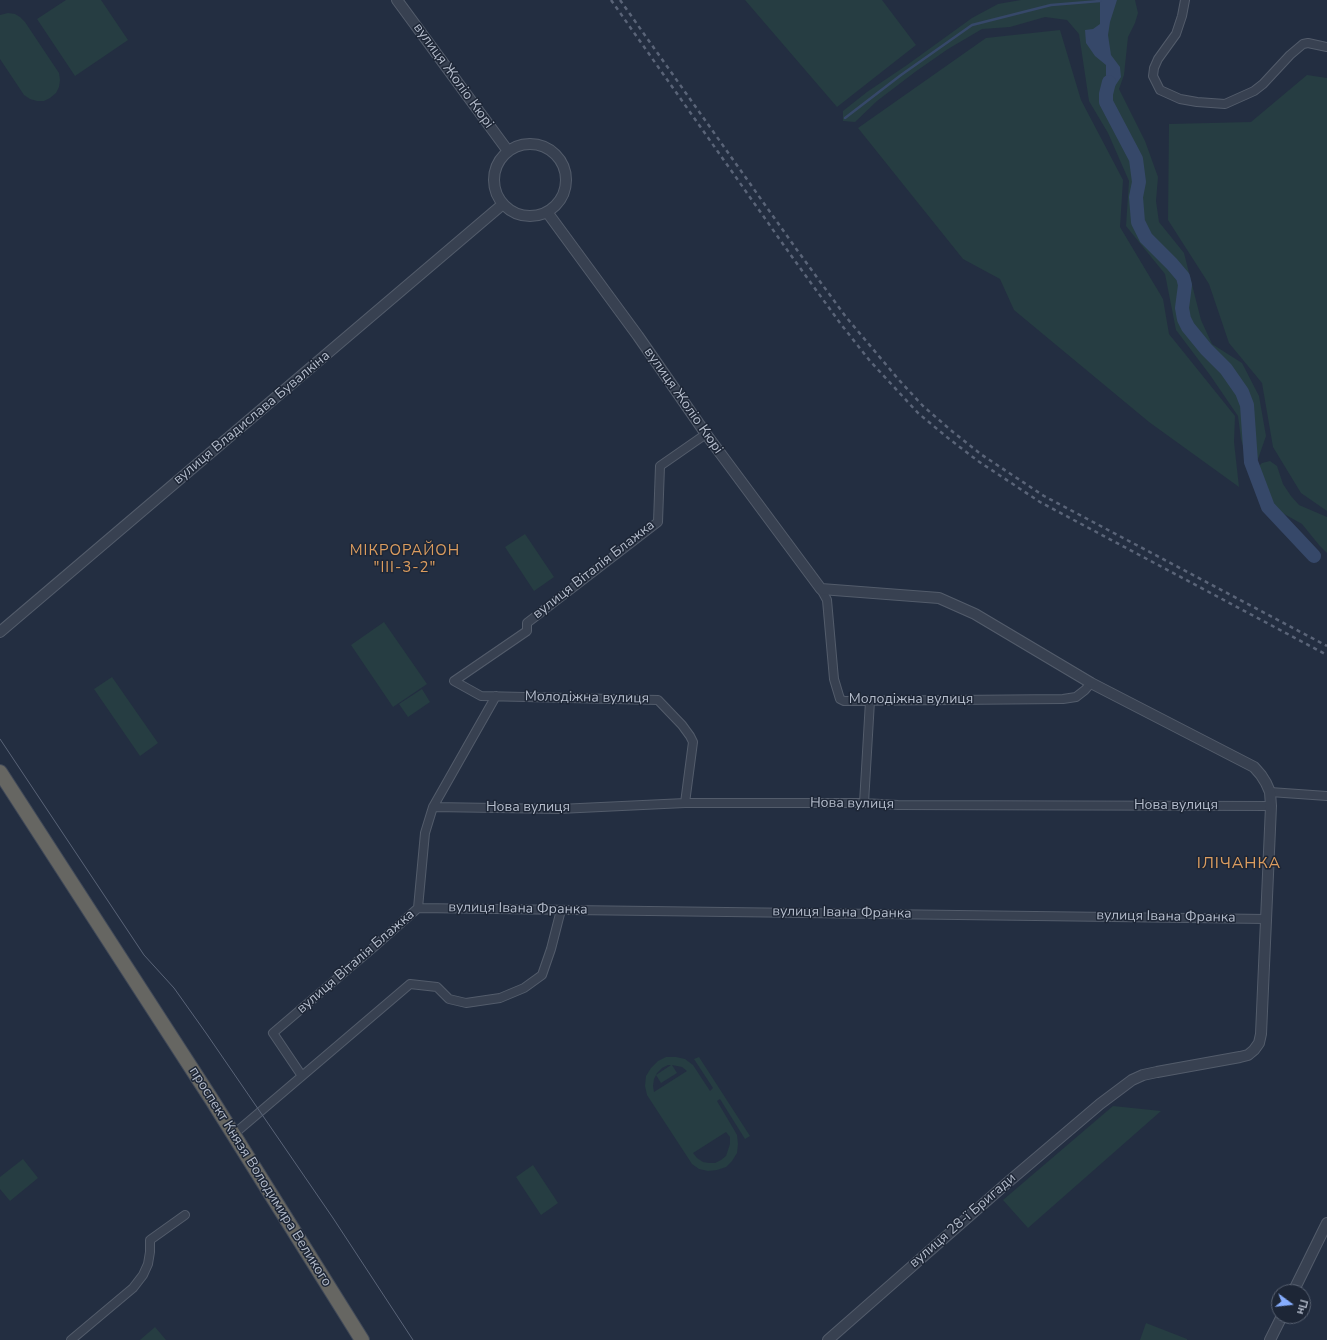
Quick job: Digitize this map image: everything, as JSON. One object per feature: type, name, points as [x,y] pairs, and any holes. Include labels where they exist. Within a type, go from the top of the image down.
[{"type":"highway","name":"проспект Князя Володимира Великого","points":[[0,772],[234,1134],[362,1340]]},
{"type":"street","name":"вулиця Жоліо Кюрі","points":[[397,0],[508,151]]},
{"type":"street","points":[[1185,0],[1176,34],[1158,59],[1154,68],[1153,76],[1160,90],[1180,99],[1225,104],[1254,91],[1303,44],[1308,43],[1327,47]]},
{"type":"street","points":[[530,144],[542,146],[557,155],[565,171],[566,183],[560,200],[547,212],[536,216],[524,216],[512,212],[503,204],[497,194],[494,182],[495,170],[500,160],[508,151],[519,146],[530,144]]},
{"type":"street","name":"вулиця Владислава Бувалкіна","points":[[0,632],[503,204]]},
{"type":"street","name":"вулиця Жоліо Кюрі","points":[[547,212],[638,336],[706,434],[821,588]]},
{"type":"street","name":"вулиця Віталія Блажка","points":[[302,1076],[273,1033],[418,908],[425,833],[433,807],[496,696],[481,696],[454,681],[527,631],[527,623],[658,522],[660,466],[706,434]]},
{"type":"street","points":[[821,588],[939,598],[975,614],[1091,683],[1254,767],[1264,779],[1270,792],[1327,796]]},
{"type":"street","name":"Молодіжна вулиця","points":[[821,588],[827,600],[834,679],[840,699],[844,701],[870,702],[1063,699],[1076,697],[1091,683]]},
{"type":"street","name":"Молодіжна вулиця","points":[[496,696],[658,700],[682,724],[693,742],[685,803]]},
{"type":"street","points":[[864,803],[870,702]]},
{"type":"street","name":"вулиця 28-ї Бригади","points":[[828,1340],[1100,1104],[1132,1080],[1143,1075],[1240,1057],[1248,1055],[1254,1050],[1259,1043],[1261,1034],[1271,806],[1270,792]]},
{"type":"street","name":"Нова вулиця","points":[[433,807],[559,809],[685,803],[1271,806]]},
{"type":"street","name":"вулиця Івана Франка","points":[[418,908],[1266,919]]},
{"type":"street","points":[[234,1134],[410,984],[437,987],[449,999],[466,1003],[500,998],[524,988],[542,975],[551,949],[561,910]]},
{"type":"street","points":[[71,1340],[133,1288],[143,1275],[148,1264],[150,1240],[185,1215]]},
{"type":"street","points":[[1298,1284],[1327,1223]]},
{"type":"street","points":[[1270,1340],[1278,1324]]},
{"type":"green space","points":[[66,0],[101,0],[128,40],[75,76],[37,19]]},
{"type":"green space","points":[[745,0],[882,0],[916,45],[837,107]]},
{"type":"green space","points":[[1021,0],[1135,0],[1138,13],[1128,37],[1124,75],[1119,89],[1145,141],[1158,177],[1156,201],[1159,222],[1184,253],[1201,320],[1212,344],[1242,363],[1259,396],[1266,436],[1258,459],[1247,460],[1241,439],[1238,416],[1210,375],[1176,330],[1165,274],[1126,226],[1129,181],[1108,133],[1089,101],[1079,34],[1067,20],[1045,17],[1010,27],[982,29],[948,49],[915,72],[877,101],[855,122],[843,121],[843,111],[867,92],[972,18],[998,4]]},
{"type":"green space","points":[[8,13],[15,14],[25,22],[59,73],[59,87],[56,93],[44,101],[30,99],[24,95],[0,59],[0,15]]},
{"type":"green space","points":[[1060,30],[1081,100],[1123,180],[1120,227],[1163,299],[1169,334],[1235,416],[1234,442],[1239,487],[1149,422],[1014,310],[1000,279],[963,259],[858,128],[986,38]]},
{"type":"green space","points":[[1307,75],[1327,78],[1327,511],[1301,493],[1273,447],[1262,383],[1229,343],[1209,284],[1168,220],[1169,124],[1251,122]]},
{"type":"green space","points":[[1270,461],[1277,466],[1283,484],[1299,505],[1327,517],[1327,553],[1302,524],[1277,510],[1259,478],[1256,469],[1262,463]]},
{"type":"green space","points":[[525,534],[554,577],[534,591],[505,547]]},
{"type":"green space","points":[[384,622],[427,684],[393,707],[351,645]]},
{"type":"green space","points":[[112,677],[158,743],[140,756],[94,689]]},
{"type":"green space","points":[[422,689],[430,702],[408,717],[399,704]]},
{"type":"green space","points":[[666,1057],[685,1059],[693,1065],[710,1091],[713,1088],[694,1059],[699,1057],[750,1136],[745,1139],[720,1099],[717,1101],[737,1135],[737,1153],[726,1167],[708,1171],[699,1169],[692,1164],[647,1095],[645,1086],[646,1076],[658,1061]],"holes":[[[671,1065],[656,1075],[662,1068]],[[672,1065],[682,1067],[687,1071],[654,1092],[653,1086],[656,1075],[661,1083],[677,1073]],[[726,1132],[730,1137],[730,1144],[726,1156],[715,1163],[703,1162],[693,1153]]]},
{"type":"green space","points":[[1113,1106],[1161,1111],[1028,1228],[1003,1200]]},
{"type":"green space","points":[[23,1159],[38,1178],[10,1201],[0,1189],[0,1177]]},
{"type":"green space","points":[[533,1165],[558,1203],[541,1215],[516,1177]]},
{"type":"green space","points":[[1146,1323],[1187,1339],[1187,1340],[1140,1340]]},
{"type":"green space","points":[[155,1327],[166,1340],[140,1340]]},
{"type":"water","points":[[1100,0],[1117,0],[1110,22],[1108,35],[1111,55],[1120,67],[1121,77],[1115,86],[1106,79],[1106,65],[1095,56],[1086,43],[1085,30],[1093,29],[1100,24]]},
{"type":"waterway","points":[[845,118],[901,75],[972,25],[1051,5],[1100,1]]},
{"type":"waterway","points":[[1109,82],[1106,102],[1136,159],[1139,182],[1136,197],[1138,222],[1146,238],[1183,277],[1185,285],[1182,308],[1184,319],[1188,327],[1206,349],[1226,369],[1242,392],[1247,405],[1251,462],[1268,507],[1314,556]]},
{"type":"tram line","points":[[0,739],[144,955],[174,988],[206,1033],[333,1218],[413,1340]]},
{"type":"railway","points":[[611,0],[840,323],[870,361],[918,413],[978,461],[1040,502],[1327,655]]},
{"type":"railway","points":[[620,0],[846,317],[923,406],[982,455],[1044,496],[1327,646]]},
{"type":"district","name":"МІКРОРАЙОН \"ІІІ-3-2\"","points":[[405,560]]},
{"type":"district","name":"ІЛІЧАНКА","points":[[1239,864]]}]
